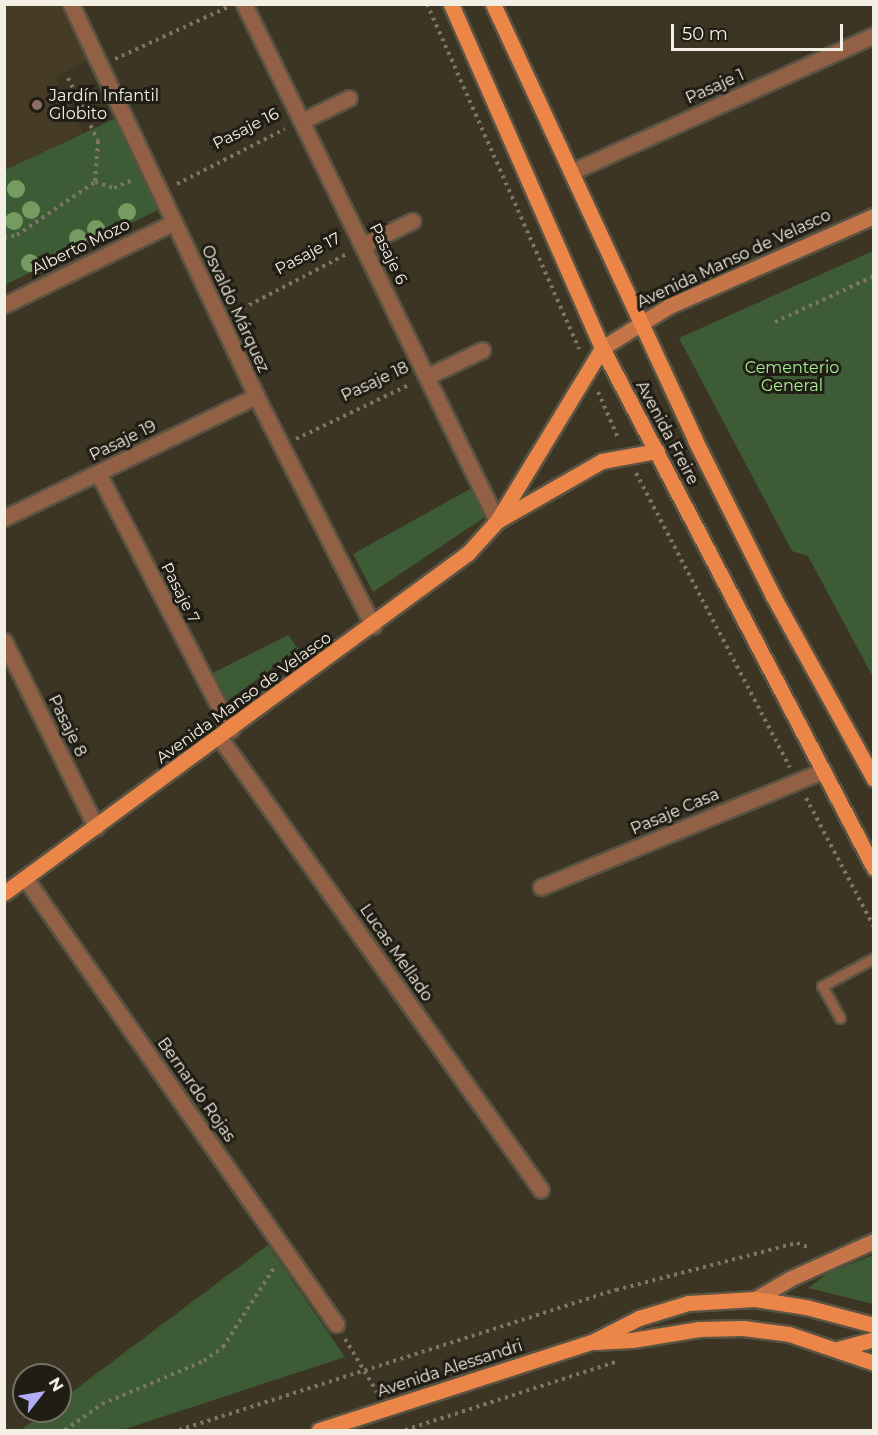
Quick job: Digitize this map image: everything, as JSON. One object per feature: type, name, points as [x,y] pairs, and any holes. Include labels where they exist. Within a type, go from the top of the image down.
[{"type":"main road","name":"Avenida Freire","points":[[451,4],[602,348],[873,868]]},
{"type":"main road","name":"Avenida Freire","points":[[493,4],[638,323],[773,596],[873,779]]},
{"type":"main road","name":"Avenida Manso de Velasco","points":[[4,893],[226,734],[448,570],[497,521],[602,348]]},
{"type":"main road","name":"Avenida Manso de Velasco","points":[[497,521],[602,461],[657,451]]},
{"type":"main road","points":[[592,1342],[625,1324],[672,1306],[708,1300],[755,1299],[806,1307],[873,1325]]},
{"type":"main road","points":[[592,1342],[632,1340],[699,1329],[743,1328],[789,1334],[873,1364]]},
{"type":"main road","points":[[834,1350],[873,1339]]},
{"type":"main road","name":"Avenida Alessandri","points":[[319,1431],[592,1342]]},
{"type":"street","name":"Osvaldo Márquez","points":[[71,4],[256,396],[373,626]]},
{"type":"street","name":"Pasaje 6","points":[[244,4],[497,521]]},
{"type":"street","name":"Pasaje 1","points":[[571,172],[873,35]]},
{"type":"street","name":"Pasaje 16","points":[[302,121],[349,98]]},
{"type":"street","name":"Avenida Manso de Velasco","points":[[602,348],[638,323],[694,294],[873,216]]},
{"type":"street","name":"Pasaje 17","points":[[363,245],[412,221]]},
{"type":"street","name":"Alberto Mozo","points":[[4,305],[174,222]]},
{"type":"street","name":"Pasaje 18","points":[[428,376],[482,350]]},
{"type":"street","name":"Pasaje 19","points":[[4,518],[256,396]]},
{"type":"street","name":"Pasaje 7","points":[[98,473],[226,734]]},
{"type":"street","name":"Pasaje 8","points":[[4,641],[96,827]]},
{"type":"street","name":"Lucas Mellado","points":[[226,734],[541,1190]]},
{"type":"street","name":"Pasaje Casa","points":[[541,887],[823,771]]},
{"type":"street","name":"Bernardo Rojas","points":[[25,878],[336,1324]]},
{"type":"street","points":[[755,1299],[833,1258],[873,1241]]},
{"type":"lane","points":[[840,1018],[822,986],[873,958]]},
{"type":"path","points":[[101,66],[233,4]]},
{"type":"path","points":[[68,78],[98,141],[95,182]]},
{"type":"path","name":"Pasaje 16","points":[[160,192],[302,121]]},
{"type":"path","points":[[95,182],[114,188],[150,171]]},
{"type":"path","points":[[4,238],[17,235],[95,182]]},
{"type":"path","name":"Pasaje 17","points":[[220,320],[363,245]]},
{"type":"path","points":[[775,321],[873,276]]},
{"type":"path","name":"Pasaje 18","points":[[282,446],[428,376]]},
{"type":"path","points":[[179,1431],[615,1290],[797,1243],[833,1258]]},
{"type":"path","points":[[65,1431],[102,1404],[204,1361],[223,1347],[285,1249]]},
{"type":"path","points":[[336,1324],[386,1408]]},
{"type":"path","points":[[405,1431],[624,1359]]},
{"type":"shaded area","name":"Jardín Infantil Globito","points":[[5,5],[63,5],[90,59],[55,77],[83,132],[5,170]]},
{"type":"green space","points":[[116,118],[158,210],[5,285],[5,170]]},
{"type":"green space","name":"Cementerio General","points":[[873,251],[873,677],[808,556],[792,551],[679,338]]},
{"type":"green space","points":[[470,489],[485,517],[373,592],[353,554]]},
{"type":"green space","points":[[288,635],[298,649],[226,702],[211,674]]},
{"type":"green space","points":[[268,1245],[345,1357],[122,1430],[21,1430],[31,1423],[72,1423],[72,1392]]},
{"type":"green space","points":[[873,1255],[873,1304],[808,1288],[828,1273]]},
{"type":"place","name":"Jardín Infantil Globito","points":[[37,105]]}]
